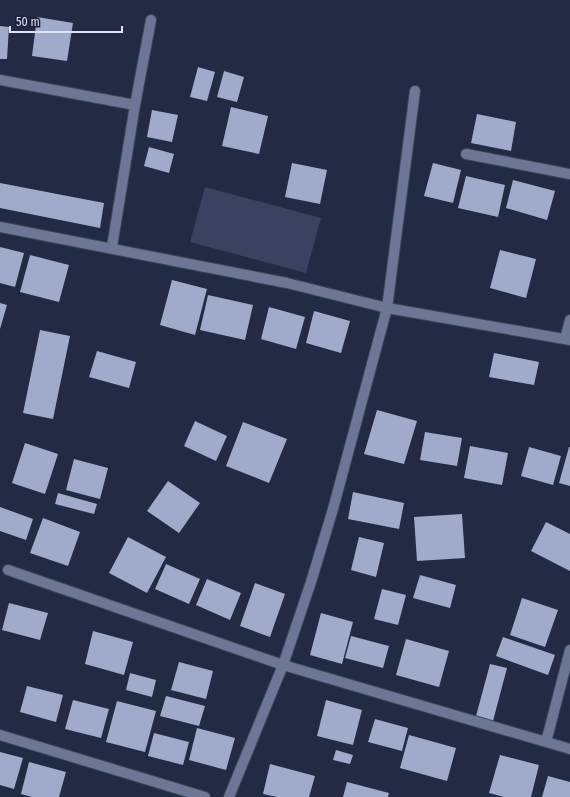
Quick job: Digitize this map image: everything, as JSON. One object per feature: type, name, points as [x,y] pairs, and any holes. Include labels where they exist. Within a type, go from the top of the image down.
[{"type":"street","points":[[112,247],[134,105],[151,20]]},
{"type":"street","points":[[0,80],[134,105]]},
{"type":"street","points":[[229,797],[283,664],[333,509],[387,308],[415,91]]},
{"type":"street","points":[[466,154],[570,174]]},
{"type":"street","points":[[0,226],[112,247],[287,283],[387,308],[568,340],[570,320]]},
{"type":"street","points":[[8,570],[283,664],[570,749]]},
{"type":"street","points":[[546,742],[570,650]]},
{"type":"street","points":[[0,735],[205,797]]},
{"type":"shaded area","points":[[205,187],[321,218],[306,273],[190,242]]},
{"type":"building","points":[[37,17],[73,23],[67,61],[32,56]]},
{"type":"building","points":[[0,26],[9,27],[7,59],[0,59]]},
{"type":"building","points":[[198,67],[215,72],[207,101],[190,97]]},
{"type":"building","points":[[224,71],[244,77],[237,102],[217,97]]},
{"type":"building","points":[[231,107],[268,116],[259,154],[222,146]]},
{"type":"building","points":[[152,110],[178,115],[172,142],[147,137]]},
{"type":"building","points":[[477,114],[516,122],[511,151],[471,143]]},
{"type":"building","points":[[149,147],[174,154],[169,173],[144,166]]},
{"type":"building","points":[[292,163],[327,170],[320,204],[285,197]]},
{"type":"building","points":[[433,163],[461,170],[453,203],[424,196]]},
{"type":"building","points":[[466,176],[505,185],[498,217],[458,208]]},
{"type":"building","points":[[513,180],[555,191],[547,220],[506,208]]},
{"type":"building","points":[[0,183],[104,203],[100,228],[0,208]]},
{"type":"building","points":[[0,247],[24,253],[15,287],[0,283]]},
{"type":"building","points":[[500,250],[536,259],[526,298],[490,288]]},
{"type":"building","points":[[30,255],[69,265],[59,302],[20,292]]},
{"type":"building","points":[[172,280],[207,289],[195,335],[160,325]]},
{"type":"building","points":[[208,295],[253,305],[245,340],[200,330]]},
{"type":"building","points":[[0,303],[7,305],[0,329]]},
{"type":"building","points":[[269,307],[305,317],[296,349],[261,339]]},
{"type":"building","points":[[314,311],[350,321],[341,353],[306,343]]},
{"type":"building","points":[[40,330],[70,336],[53,419],[23,413]]},
{"type":"building","points":[[97,351],[136,362],[129,388],[89,377]]},
{"type":"building","points":[[494,353],[539,362],[534,385],[489,377]]},
{"type":"building","points":[[377,410],[417,421],[404,464],[364,454]]},
{"type":"building","points":[[195,421],[227,436],[216,461],[184,446]]},
{"type":"building","points":[[243,422],[287,439],[269,483],[226,466]]},
{"type":"building","points":[[425,432],[462,438],[457,466],[420,460]]},
{"type":"building","points":[[25,443],[58,454],[45,494],[12,483]]},
{"type":"building","points":[[470,446],[508,453],[502,485],[464,478]]},
{"type":"building","points":[[529,447],[561,456],[553,485],[521,476]]},
{"type":"building","points":[[570,447],[570,486],[559,483]]},
{"type":"building","points":[[74,459],[108,468],[100,499],[66,490]]},
{"type":"building","points":[[168,481],[200,503],[179,533],[147,511]]},
{"type":"building","points":[[353,492],[404,503],[399,529],[348,519]]},
{"type":"building","points":[[58,493],[97,504],[94,514],[55,504]]},
{"type":"building","points":[[0,507],[33,519],[26,540],[0,531]]},
{"type":"building","points":[[462,514],[465,558],[417,561],[414,517]]},
{"type":"building","points":[[43,518],[80,532],[68,566],[30,553]]},
{"type":"building","points":[[546,522],[570,534],[570,571],[531,551]]},
{"type":"building","points":[[128,537],[166,557],[147,593],[109,573]]},
{"type":"building","points":[[359,537],[384,543],[376,577],[351,570]]},
{"type":"building","points":[[166,564],[200,579],[189,604],[155,589]]},
{"type":"building","points":[[420,575],[456,585],[450,608],[413,598]]},
{"type":"building","points":[[207,579],[241,593],[230,620],[196,605]]},
{"type":"building","points":[[255,583],[285,594],[270,637],[240,626]]},
{"type":"building","points":[[382,589],[406,595],[398,625],[374,619]]},
{"type":"building","points":[[522,598],[558,610],[545,647],[510,635]]},
{"type":"building","points":[[9,603],[48,613],[40,640],[2,630]]},
{"type":"building","points":[[321,613],[353,622],[342,664],[310,655]]},
{"type":"building","points":[[93,631],[133,642],[124,675],[85,664]]},
{"type":"building","points":[[351,636],[389,646],[383,668],[345,658]]},
{"type":"building","points":[[503,637],[555,655],[548,675],[496,656]]},
{"type":"building","points":[[406,639],[449,651],[439,687],[396,675]]},
{"type":"building","points":[[179,662],[213,671],[206,699],[171,690]]},
{"type":"building","points":[[490,664],[507,668],[493,721],[476,716]]},
{"type":"building","points":[[130,673],[156,680],[152,697],[126,690]]},
{"type":"building","points":[[27,686],[63,695],[56,722],[20,712]]},
{"type":"building","points":[[166,696],[205,706],[199,726],[160,716]]},
{"type":"building","points":[[73,700],[109,709],[101,738],[65,729]]},
{"type":"building","points":[[326,700],[362,710],[353,745],[317,736]]},
{"type":"building","points":[[117,701],[156,711],[145,752],[106,742]]},
{"type":"building","points":[[375,719],[408,728],[402,751],[368,742]]},
{"type":"building","points":[[197,728],[235,738],[226,770],[189,760]]},
{"type":"building","points":[[154,733],[189,742],[183,765],[148,756]]},
{"type":"building","points":[[409,735],[456,748],[447,781],[400,768]]},
{"type":"building","points":[[336,750],[353,755],[350,764],[333,760]]},
{"type":"building","points":[[0,752],[23,758],[14,789],[0,785]]},
{"type":"building","points":[[500,755],[539,765],[531,797],[504,797],[489,793]]},
{"type":"building","points":[[29,762],[66,772],[59,797],[32,797],[21,794]]},
{"type":"building","points":[[270,764],[315,776],[309,797],[277,797],[263,794]]},
{"type":"building","points":[[548,776],[570,782],[570,797],[542,797]]},
{"type":"building","points":[[347,782],[389,793],[388,797],[343,797]]}]
